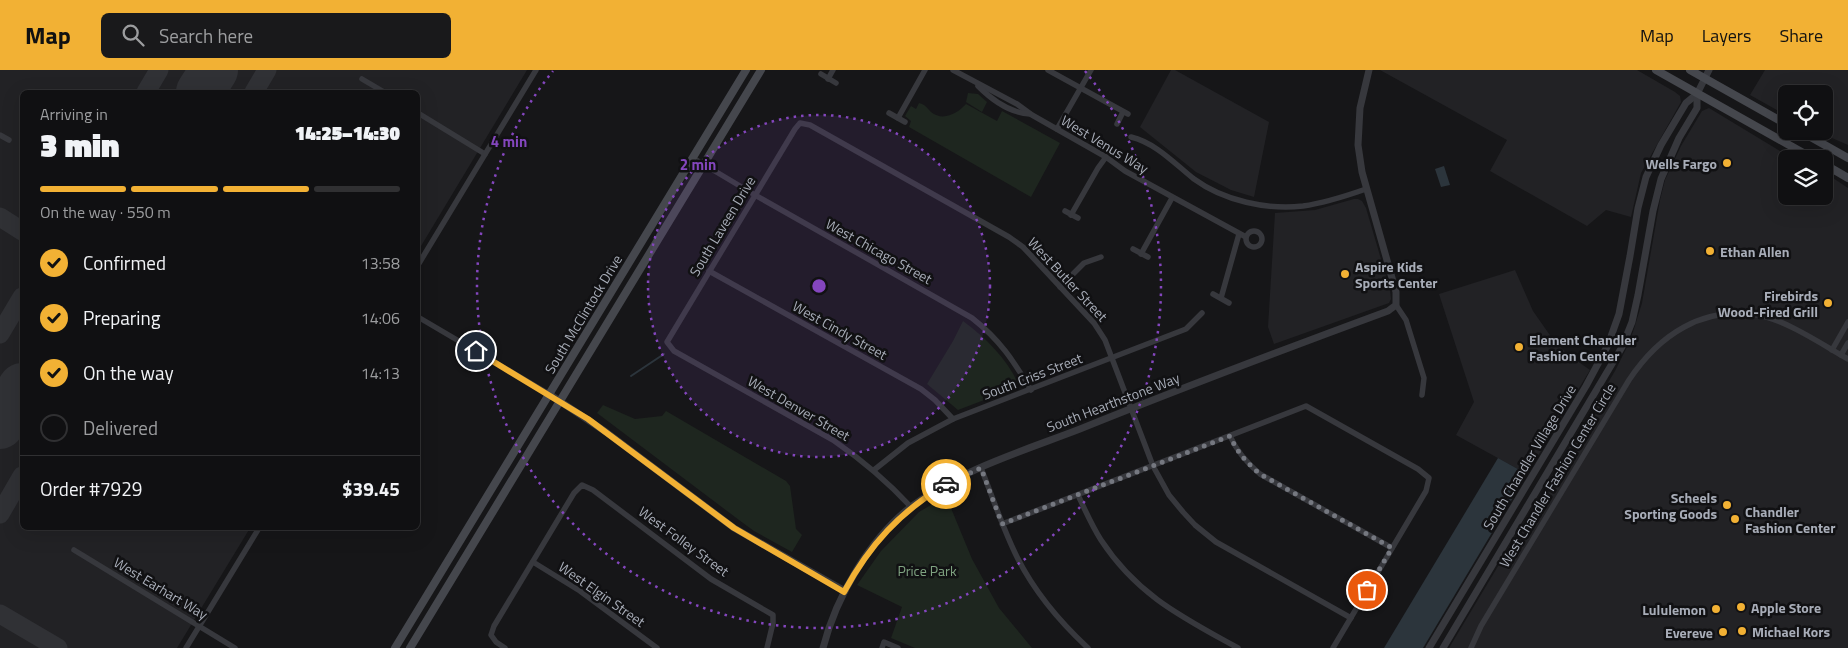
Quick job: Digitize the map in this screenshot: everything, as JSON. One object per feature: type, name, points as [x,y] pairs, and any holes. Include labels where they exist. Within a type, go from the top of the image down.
[{"type":"main road","name":"South McClintock Drive","points":[[395,648],[746,70]]},
{"type":"main road","name":"South McClintock Drive","points":[[410,648],[761,70]]},
{"type":"main road","points":[[1656,70],[1798,150]]},
{"type":"main road","points":[[1690,70],[1778,119]]},
{"type":"main road","points":[[1816,140],[1848,158]]},
{"type":"main road","points":[[1833,169],[1848,178]]},
{"type":"street","points":[[420,262],[536,70]]},
{"type":"street","points":[[828,79],[833,70]]},
{"type":"street","points":[[898,118],[925,70]]},
{"type":"street","name":"West Venus Way","points":[[953,70],[974,82],[993,100],[1008,108],[1032,115],[1106,157],[1125,171],[1172,198],[1246,237]]},
{"type":"street","points":[[1048,70],[1126,113],[1117,124]]},
{"type":"street","points":[[1057,129],[1091,70]]},
{"type":"street","points":[[1369,70],[1362,96],[1358,137],[1362,172],[1396,292],[1396,305],[1406,320],[1424,378],[1422,395]]},
{"type":"street","points":[[1697,94],[1709,70]]},
{"type":"street","points":[[821,74],[836,83]]},
{"type":"street","points":[[362,79],[381,90]]},
{"type":"street","name":"South Chandler Village Drive","points":[[1429,648],[1581,394],[1608,345],[1619,314],[1640,196],[1649,169],[1686,103],[1697,94]]},
{"type":"street","name":"South Chandler Village Drive","points":[[1443,648],[1622,346],[1634,313],[1655,203],[1664,171],[1679,138],[1697,108],[1697,94]]},
{"type":"street","points":[[889,113],[905,122]]},
{"type":"street","points":[[420,114],[484,154]]},
{"type":"street","name":"South Laveen Drive","points":[[667,342],[795,129],[800,124]]},
{"type":"street","name":"West Butler Street","points":[[800,124],[810,125],[1009,236],[1022,247],[1094,323],[1105,340],[1153,466],[1169,495],[1182,512],[1216,542],[1351,618]]},
{"type":"street","points":[[0,135],[9,140]]},
{"type":"street","points":[[1132,137],[1150,144],[1203,185],[1239,200],[1272,206],[1302,206],[1323,202],[1366,189]]},
{"type":"street","points":[[1072,215],[1106,157]]},
{"type":"street","name":"West Chicago Street","points":[[693,158],[972,318],[990,332],[1010,355],[1031,390]]},
{"type":"street","points":[[1649,169],[1664,171]]},
{"type":"street","points":[[1141,254],[1172,198]]},
{"type":"street","points":[[1065,211],[1078,218]]},
{"type":"street","points":[[1221,298],[1239,234]]},
{"type":"street","points":[[1133,249],[1148,257]]},
{"type":"street","points":[[1060,287],[1084,263],[1102,257]]},
{"type":"street","name":"West Cindy Street","points":[[709,271],[921,389],[935,400],[953,419]]},
{"type":"street","points":[[1213,294],[1229,303]]},
{"type":"street","name":"South Hearthstone Way","points":[[823,648],[844,592],[856,570],[877,542],[911,507],[951,482],[981,468],[1131,408],[1388,311],[1396,305]]},
{"type":"street","name":"South Criss Street","points":[[874,470],[908,443],[953,419],[1186,329],[1202,313]]},
{"type":"street","name":"West Chandler Fashion Center Circle","points":[[1471,648],[1483,622],[1629,380],[1656,345],[1679,329],[1694,323],[1725,314],[1759,315],[1788,326],[1848,359]]},
{"type":"street","points":[[420,318],[560,401],[606,432],[734,528],[844,592]]},
{"type":"street","points":[[1832,350],[1848,322]]},
{"type":"street","name":"West Denver Street","points":[[667,342],[674,351],[833,440],[874,470],[911,507]]},
{"type":"street","points":[[1841,355],[1848,343]]},
{"type":"street","points":[[1002,524],[1306,406],[1418,469],[1429,478],[1426,491],[1333,648]]},
{"type":"street","points":[[1230,436],[1235,447],[1246,462],[1260,474],[1392,548]]},
{"type":"street","points":[[981,468],[1002,524],[1026,574],[1054,612],[1088,648]]},
{"type":"street","name":"West Folley Street","points":[[533,562],[574,493],[582,485],[593,490],[711,579],[773,615],[767,648]]},
{"type":"street","points":[[1078,495],[1100,539],[1141,588],[1163,605],[1238,648]]},
{"type":"street","points":[[186,648],[257,530]]},
{"type":"street","name":"West Earhart Way","points":[[74,550],[235,648]]},
{"type":"street","points":[[505,648],[496,642],[491,635],[494,626],[533,562]]},
{"type":"street","name":"West Elgin Street","points":[[533,562],[580,591],[657,648]]},
{"type":"street","points":[[882,648],[884,642],[898,648]]},
{"type":"shaded area","points":[[0,70],[527,70],[420,248],[420,90],[20,90],[20,530],[249,530],[177,648],[0,648]]},
{"type":"shaded area","points":[[1171,70],[1175,70],[1269,122],[1254,197],[1231,190],[1196,172],[1140,127]]},
{"type":"shaded area","points":[[1380,70],[1637,70],[1675,92],[1680,96],[1681,102],[1641,173],[1631,217],[1606,210],[1587,226],[1490,171],[1507,140]]},
{"type":"shaded area","points":[[1765,70],[1848,70],[1848,145],[1833,138],[1833,85],[1778,85],[1778,111],[1750,95]]},
{"type":"shaded area","name":"Chandler Fashion Center","points":[[1709,108],[1778,150],[1778,205],[1833,205],[1833,178],[1848,188],[1848,648],[1449,648],[1615,371],[1626,349],[1642,303],[1665,180],[1681,146],[1702,111]]},
{"type":"shaded area","points":[[1444,166],[1450,185],[1441,187],[1435,169]]},
{"type":"shaded area","points":[[1354,199],[1362,201],[1366,208],[1390,290],[1391,299],[1389,303],[1274,344],[1268,327],[1275,213],[1315,210]]},
{"type":"shaded area","points":[[1515,270],[1533,311],[1554,341],[1570,356],[1590,370],[1527,474],[1456,435],[1474,402],[1439,294]]},
{"type":"shaded area","points":[[1498,458],[1527,474],[1423,648],[1384,648]]},
{"type":"green space","points":[[968,93],[978,94],[987,102],[982,112],[966,102]]},
{"type":"green space","points":[[919,103],[940,116],[955,113],[966,104],[997,121],[1002,111],[1060,143],[1031,197],[909,127],[911,121],[905,116],[911,106],[916,109]]},
{"type":"green space","points":[[963,321],[987,341],[1001,357],[1013,374],[1018,387],[958,410],[927,384]]},
{"type":"green space","points":[[603,405],[635,419],[662,416],[666,411],[786,481],[790,486],[796,529],[802,535],[792,552],[754,531],[597,413]]},
{"type":"green space","name":"Price Park","points":[[946,496],[972,559],[999,608],[1032,648],[915,648],[891,638],[902,607],[857,585],[881,551],[919,512]]},
{"type":"waterway","points":[[631,376],[664,354]]},
{"type":"taxiway","points":[[147,90],[159,70]]},
{"type":"taxiway","points":[[255,90],[267,70]]},
{"type":"taxiway","points":[[0,217],[20,230]]},
{"type":"taxiway","points":[[0,334],[20,300]]},
{"type":"taxiway","points":[[0,514],[20,479]]},
{"type":"taxiway","points":[[0,614],[58,648]]},
{"type":"runway","points":[[201,90],[214,70]]},
{"type":"runway","points":[[0,425],[20,390]]},
{"type":"way so far","points":[[946,484],[981,468],[1002,524],[1230,436],[1235,447],[1246,462],[1260,474],[1392,548],[1367,590]]},
{"type":"place","name":"Wells Fargo","points":[[1727,163]]},
{"type":"place","name":"Ethan Allen","points":[[1710,251]]},
{"type":"place","name":"Aspire Kids Sports Center","points":[[1345,274]]},
{"type":"place","name":"Firebirds Wood-Fired Grill","points":[[1828,303]]},
{"type":"place","name":"Element Chandler Fashion Center","points":[[1519,347]]},
{"type":"place","name":"Scheels Sporting Goods","points":[[1727,505]]},
{"type":"place","name":"Chandler Fashion Center","points":[[1735,519]]},
{"type":"place","name":"Apple Store","points":[[1741,607]]},
{"type":"place","name":"Lululemon","points":[[1716,609]]},
{"type":"place","name":"Michael Kors","points":[[1742,631]]},
{"type":"place","name":"Evereve","points":[[1723,632]]},
{"type":"route","points":[[476,351],[588,419],[734,528],[844,592],[856,570],[894,523],[911,507],[946,484]]}]
